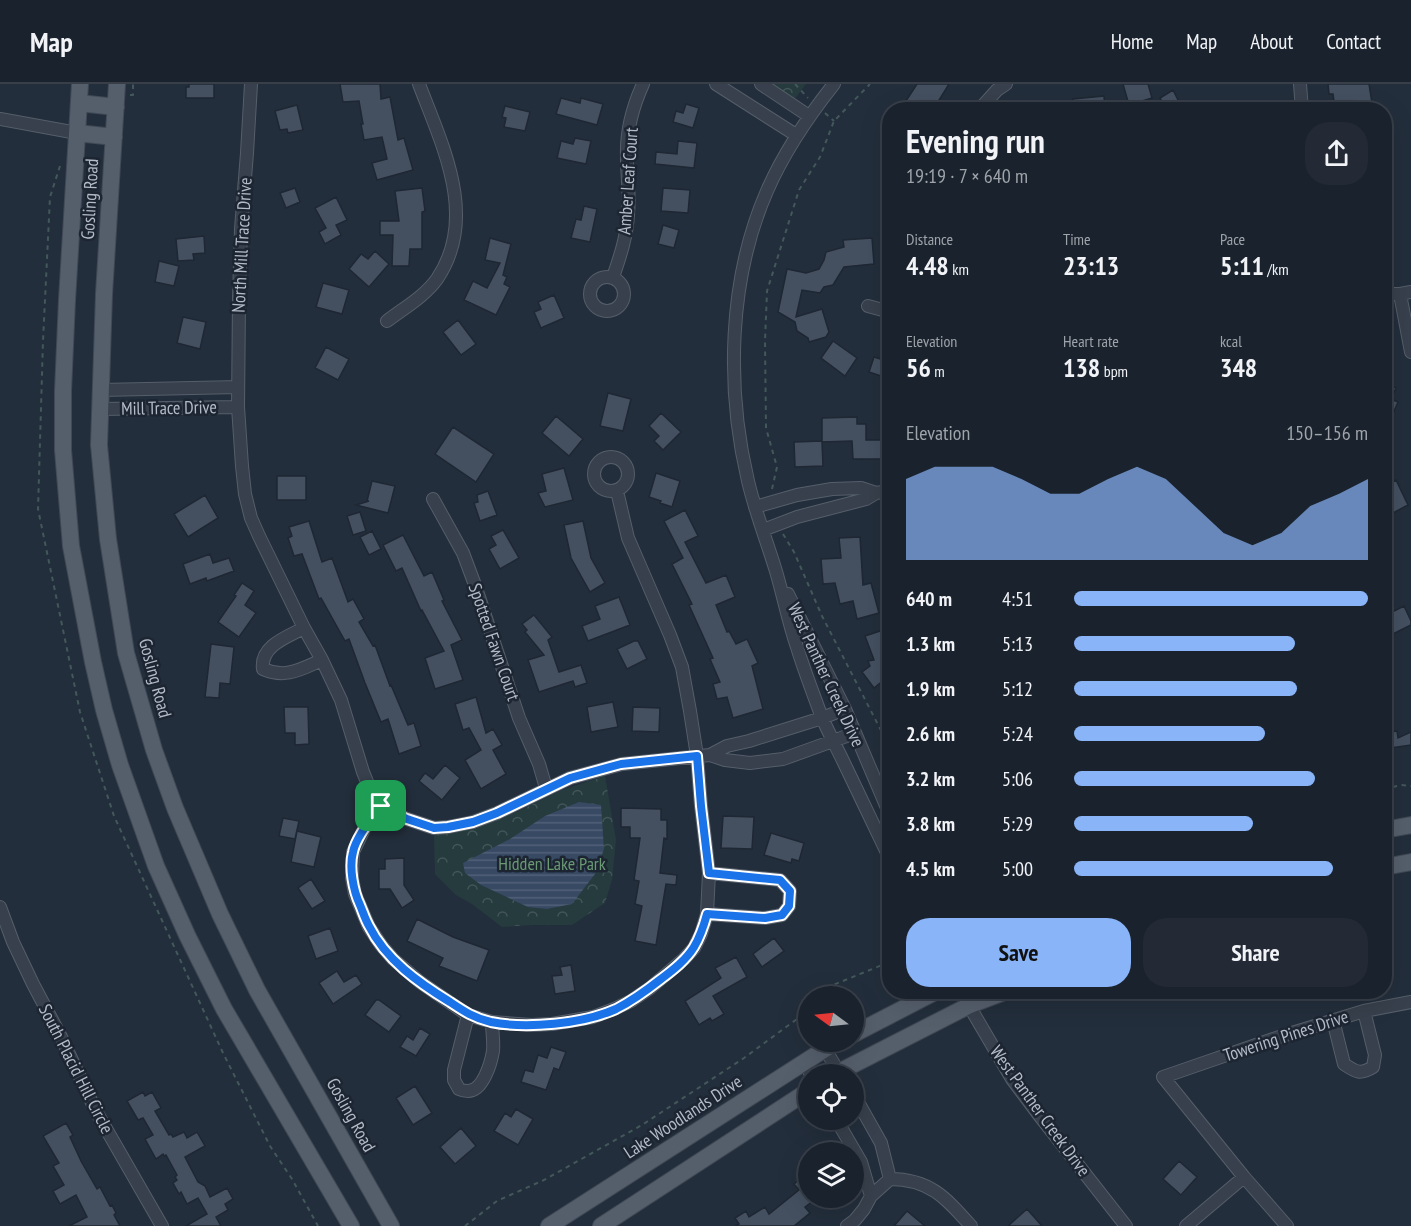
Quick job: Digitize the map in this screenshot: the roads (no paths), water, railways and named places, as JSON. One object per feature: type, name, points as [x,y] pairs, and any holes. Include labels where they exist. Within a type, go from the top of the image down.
[{"type":"main road","name":"Gosling Road","points":[[80,84],[67,300],[63,450],[71,546],[104,710],[120,765],[156,866],[187,935],[225,1009],[351,1226]]},
{"type":"main road","name":"Gosling Road","points":[[117,84],[104,294],[99,445],[108,539],[126,653],[154,750],[192,850],[220,914],[257,990],[391,1226]]},
{"type":"main road","points":[[79,103],[116,107]]},
{"type":"main road","points":[[77,133],[114,136]]},
{"type":"main road","points":[[1392,829],[1411,825]]},
{"type":"main road","points":[[1392,866],[1411,862]]},
{"type":"main road","points":[[864,1029],[922,999]]},
{"type":"main road","points":[[853,1064],[963,999]]},
{"type":"main road","name":"Lake Woodlands Drive","points":[[812,1064],[825,1052]]},
{"type":"main road","name":"Lake Woodlands Drive","points":[[549,1226],[798,1074]]},
{"type":"main road","points":[[601,1226],[798,1098]]},
{"type":"street","name":"North Mill Trace Drive","points":[[251,84],[241,229],[238,387],[245,494],[251,518],[341,700],[363,772],[381,806]]},
{"type":"street","points":[[387,321],[421,295],[436,279],[453,247],[456,231],[455,191],[449,162],[420,84]]},
{"type":"street","name":"Amber Leaf Court","points":[[613,278],[627,227],[629,210],[627,154],[629,135],[632,116],[643,84]]},
{"type":"street","points":[[716,84],[796,135]]},
{"type":"street","points":[[761,84],[809,116]]},
{"type":"street","name":"West Panther Creek Drive","points":[[834,84],[796,135],[766,193],[756,221],[747,249],[737,307],[734,370],[736,401],[748,482],[797,648],[822,718],[882,842]]},
{"type":"street","points":[[986,102],[1006,84]]},
{"type":"street","points":[[1300,84],[1301,102]]},
{"type":"street","points":[[0,119],[77,133]]},
{"type":"street","points":[[1406,293],[1411,352]]},
{"type":"street","points":[[868,306],[882,310]]},
{"type":"street","name":"Mill Trace Drive","points":[[101,390],[238,387]]},
{"type":"street","name":"Mill Trace Drive","points":[[100,409],[238,407]]},
{"type":"street","points":[[755,507],[797,495],[832,489],[861,488],[882,491]]},
{"type":"street","points":[[617,490],[628,538],[682,668],[704,755],[701,806],[709,873],[707,914],[694,948],[650,988],[614,1009],[593,1017],[531,1025],[492,1022],[468,1015],[420,982],[393,958],[369,927],[355,894],[352,878],[353,852],[366,825],[381,806],[407,819],[434,828],[473,822],[570,778],[621,764],[704,755],[845,709]]},
{"type":"street","points":[[763,530],[796,517],[866,499],[882,492]]},
{"type":"street","name":"Spotted Fawn Court","points":[[433,499],[463,553],[519,718],[539,764],[546,788]]},
{"type":"street","name":"West Panther Creek Drive","points":[[775,569],[845,709],[882,795]]},
{"type":"street","points":[[304,628],[270,647],[262,661],[263,669],[282,674],[297,671],[322,660]]},
{"type":"street","points":[[704,755],[750,763],[783,759],[855,733]]},
{"type":"street","points":[[707,914],[765,918],[782,915],[789,906],[790,891],[780,880],[709,873]]},
{"type":"street","name":"South Placid Hill Circle","points":[[0,907],[13,942],[97,1113],[162,1226]]},
{"type":"street","name":"West Panther Creek Drive","points":[[966,999],[1012,1078],[1126,1226]]},
{"type":"street","name":"Towering Pines Drive","points":[[1244,1177],[1163,1077],[1333,1020],[1411,1002]]},
{"type":"street","points":[[1333,1020],[1344,1064],[1354,1071],[1365,1072],[1373,1066],[1375,1055],[1364,1011]]},
{"type":"street","points":[[468,1015],[454,1070],[454,1080],[459,1089],[468,1092],[481,1084],[488,1068],[493,1050],[492,1022]]},
{"type":"street","points":[[864,1113],[881,1143],[890,1179]]},
{"type":"street","points":[[842,1130],[861,1162],[871,1196]]},
{"type":"street","points":[[1186,1226],[1244,1177],[1287,1226]]},
{"type":"street","points":[[847,1226],[864,1209],[871,1196],[890,1179],[905,1179],[919,1183],[946,1198],[970,1226]]},
{"type":"water","points":[[579,802],[601,805],[604,849],[595,874],[572,904],[547,909],[528,907],[481,885],[465,873],[463,863],[510,839],[545,816]]},
{"type":"park label","name":"Hidden Lake Park","points":[[552,864]]}]
